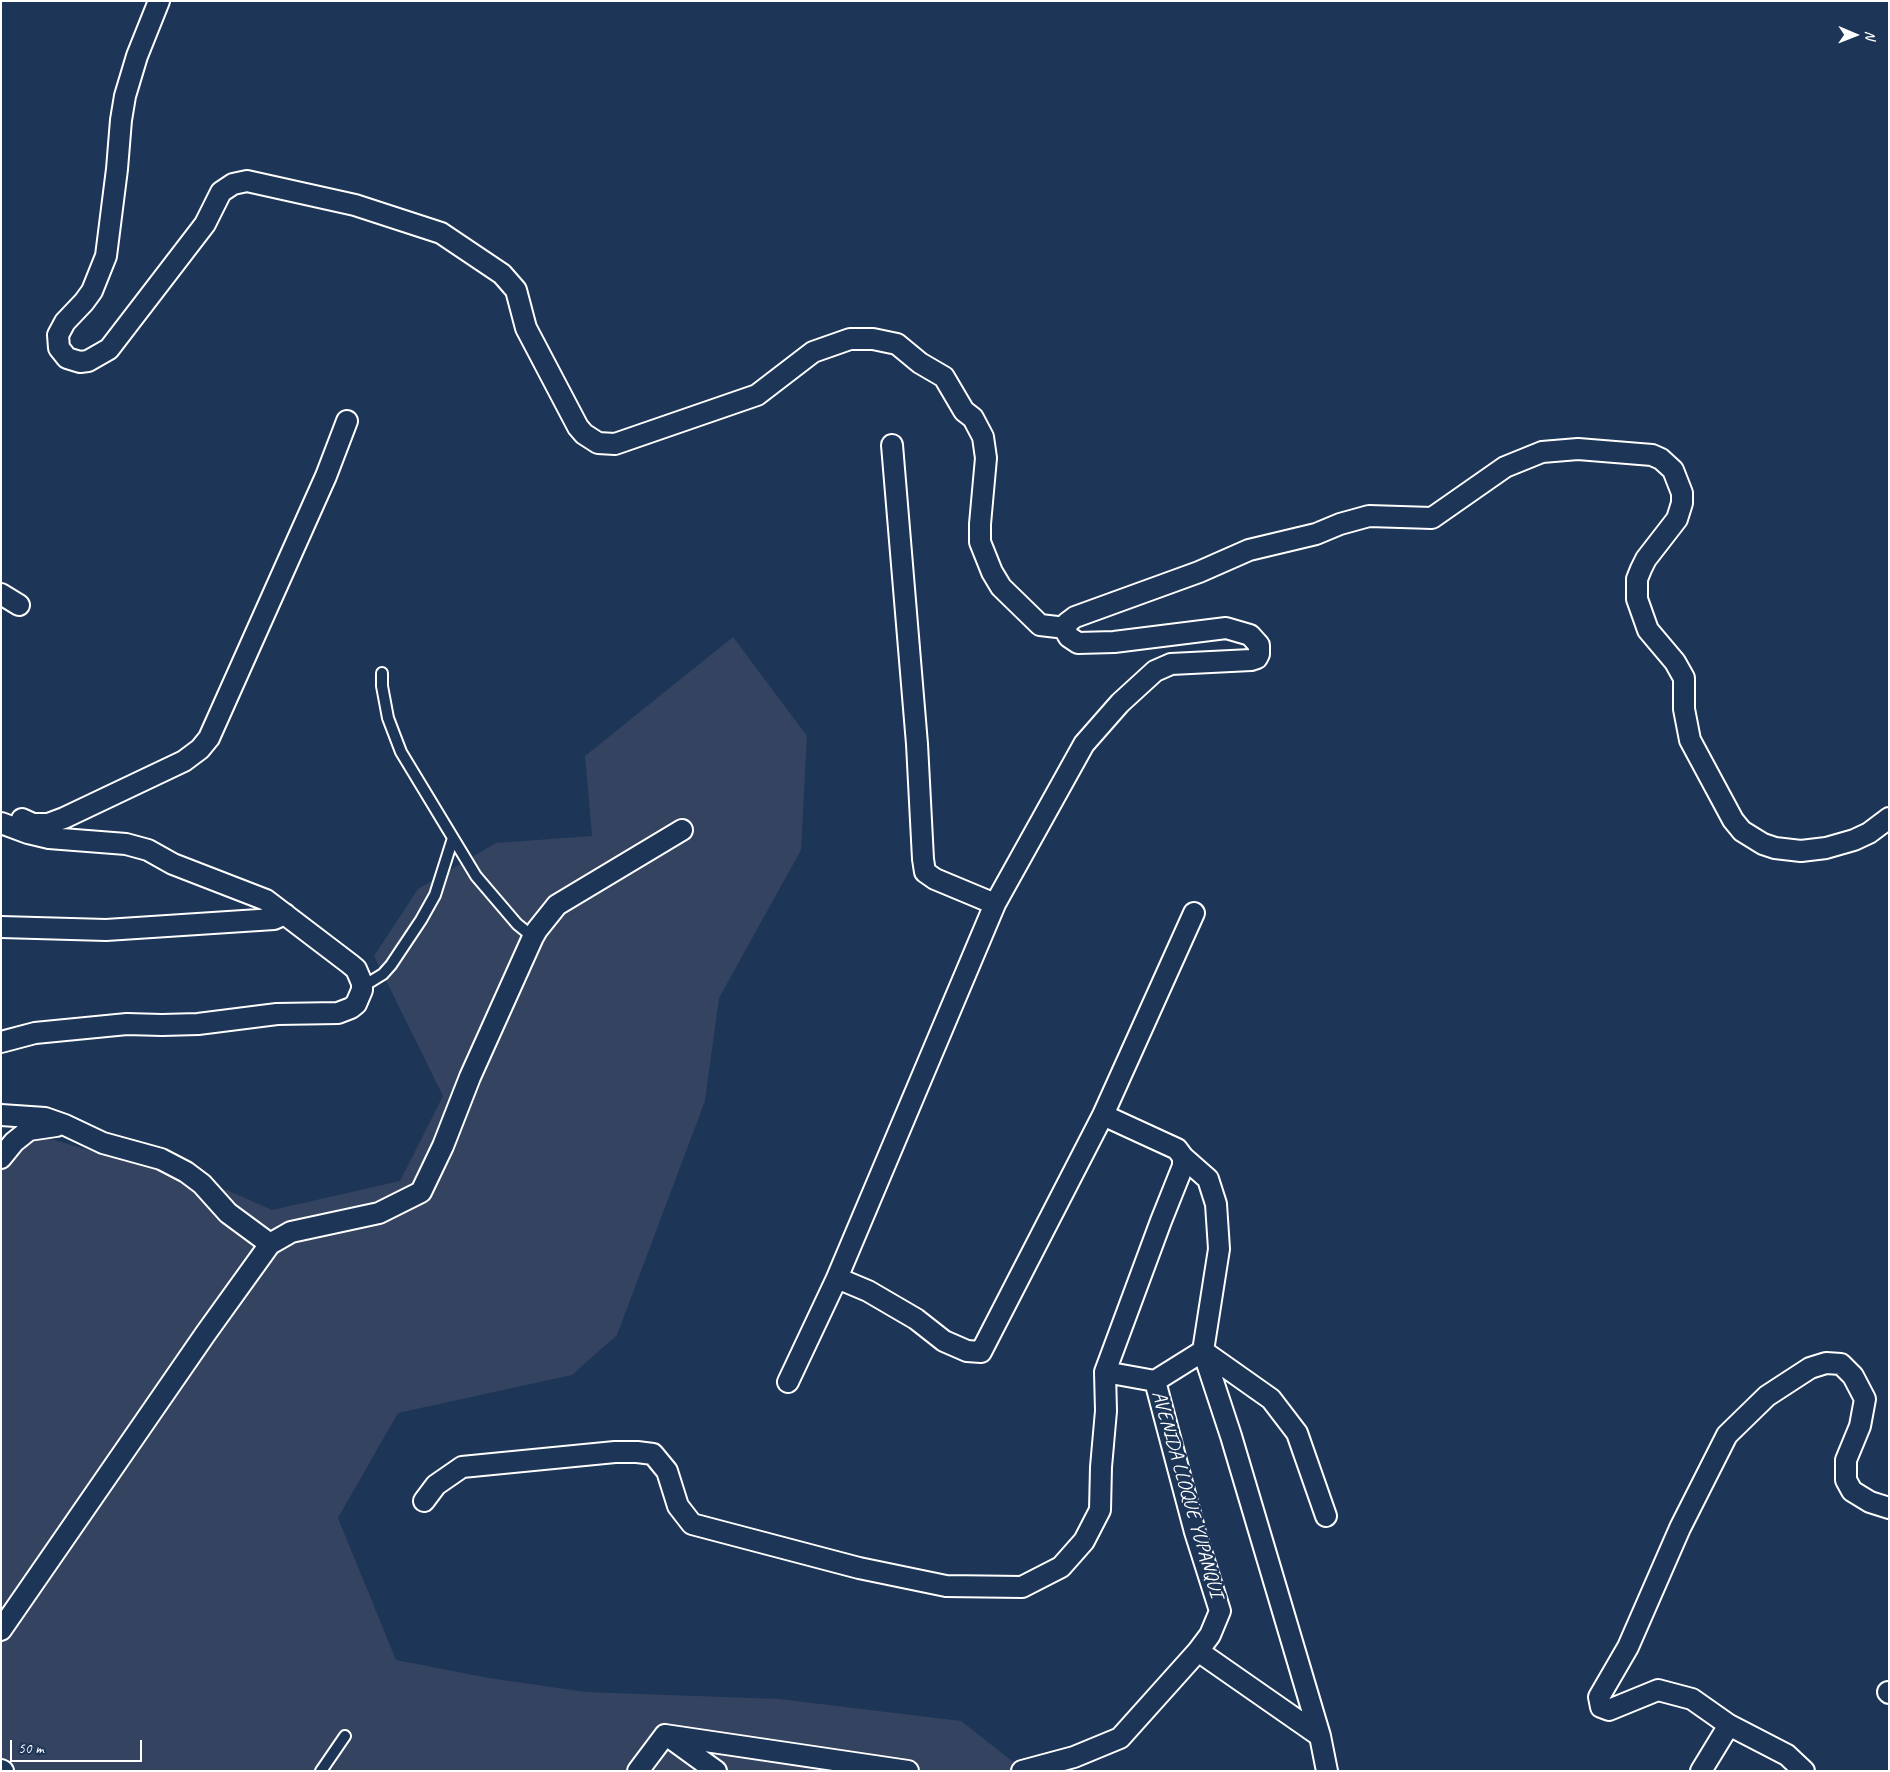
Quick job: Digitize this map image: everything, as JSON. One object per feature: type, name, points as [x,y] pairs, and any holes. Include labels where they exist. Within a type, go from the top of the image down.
[{"type":"street","points":[[159,1],[137,56],[121,120],[118,169],[106,256],[92,291],[65,322],[58,335],[59,348],[67,358],[80,362],[88,361],[109,349],[205,224],[222,192],[233,184],[247,181],[355,205],[441,233],[502,274],[516,290],[526,328],[578,427],[584,434],[598,443],[615,444],[757,395],[813,352],[850,339],[874,339],[897,344],[920,363],[944,377],[964,411],[973,418],[984,437],[986,458],[980,542],[992,572],[1001,587],[1040,625],[1066,628]]},
{"type":"street","points":[[1,812],[33,824],[48,824],[184,761],[200,750],[213,730],[326,476],[347,421]]},
{"type":"street","points":[[892,445],[917,744],[925,872],[935,879],[995,904]]},
{"type":"street","points":[[788,1382],[838,1278],[995,904],[1084,744],[1120,703],[1156,671],[1171,664],[1251,660],[1257,658],[1260,650],[1259,645],[1250,635],[1226,628],[1114,642],[1078,643],[1069,637],[1066,632],[1070,620],[1075,617],[1199,572],[1249,550],[1316,534],[1340,524],[1368,516],[1432,518],[1505,467],[1542,452],[1578,449],[1652,455],[1661,459],[1673,470],[1682,493],[1682,503],[1677,520],[1646,559],[1641,569],[1637,579],[1637,599],[1648,630],[1675,662],[1684,678],[1684,709],[1690,740],[1733,820],[1742,830],[1764,844],[1775,848],[1801,851],[1826,848],[1854,840],[1869,833],[1889,818]]},
{"type":"street","points":[[1,594],[19,605]]},
{"type":"street","points":[[1,823],[28,834],[49,838],[126,844],[148,850],[173,864],[266,900],[356,969],[362,983],[362,990],[356,1004],[338,1013],[277,1014],[198,1024],[126,1024],[35,1034],[1,1042]]},
{"type":"street","points":[[1,1630],[206,1333],[270,1244],[291,1232],[379,1213],[421,1192],[443,1146],[470,1077],[533,937],[557,905],[682,830]]},
{"type":"street","points":[[838,1278],[868,1290],[916,1319],[944,1341],[967,1351],[981,1352],[1103,1115],[1194,913]]},
{"type":"street","points":[[1,927],[106,930],[274,919],[285,914]]},
{"type":"street","points":[[1,1115],[45,1118],[103,1143],[148,1154],[174,1165],[202,1184],[228,1213],[270,1244]]},
{"type":"street","points":[[1103,1115],[1177,1149],[1183,1157],[1208,1179],[1216,1204],[1219,1249],[1203,1350],[1231,1436],[1320,1736],[1327,1771]]},
{"type":"street","points":[[1,1158],[14,1142],[29,1130],[65,1125]]},
{"type":"street","points":[[424,1501],[436,1485],[462,1468],[615,1452],[652,1454],[667,1471],[678,1506],[692,1524],[859,1568],[946,1586],[1022,1587],[1061,1567],[1084,1541],[1100,1510],[1101,1467],[1106,1411],[1105,1372],[1183,1166],[1183,1157]]},
{"type":"street","points":[[1105,1372],[1155,1381],[1203,1350]]},
{"type":"street","points":[[1203,1350],[1271,1399],[1297,1433],[1326,1516]]},
{"type":"street","points":[[1804,1771],[1787,1755],[1729,1725],[1692,1699],[1658,1690],[1608,1710],[1601,1707],[1599,1697],[1628,1646],[1680,1528],[1727,1435],[1767,1396],[1810,1368],[1826,1363],[1841,1364],[1853,1376],[1865,1399],[1860,1426],[1846,1460],[1846,1480],[1852,1491],[1870,1502],[1889,1508]]},
{"type":"street","name":"AVENIDA LLOQUE YUPANQUI","points":[[1022,1771],[1074,1757],[1120,1738],[1198,1651],[1210,1635],[1220,1611],[1196,1532],[1155,1381]]},
{"type":"street","points":[[1198,1651],[1320,1736]]},
{"type":"street","points":[[1701,1771],[1729,1725]]},
{"type":"street","points":[[638,1771],[665,1735]]},
{"type":"street","points":[[665,1735],[716,1771]]},
{"type":"street","points":[[665,1735],[908,1771]]},
{"type":"lane","points":[[382,673],[384,700],[393,735],[401,752],[476,876],[517,924],[533,937]]},
{"type":"lane","points":[[362,983],[377,979],[383,974],[421,920],[435,895],[453,838]]},
{"type":"lane","points":[[321,1771],[345,1736]]},
{"type":"shaded area","points":[[733,637],[807,736],[801,850],[719,998],[705,1101],[617,1335],[572,1375],[398,1413],[338,1518],[396,1660],[489,1678],[586,1692],[779,1699],[961,1721],[1025,1771],[1,1771],[1,1135],[44,1137],[229,1191],[272,1210],[400,1181],[443,1096],[374,956],[418,889],[496,843],[592,836],[585,756]]}]
